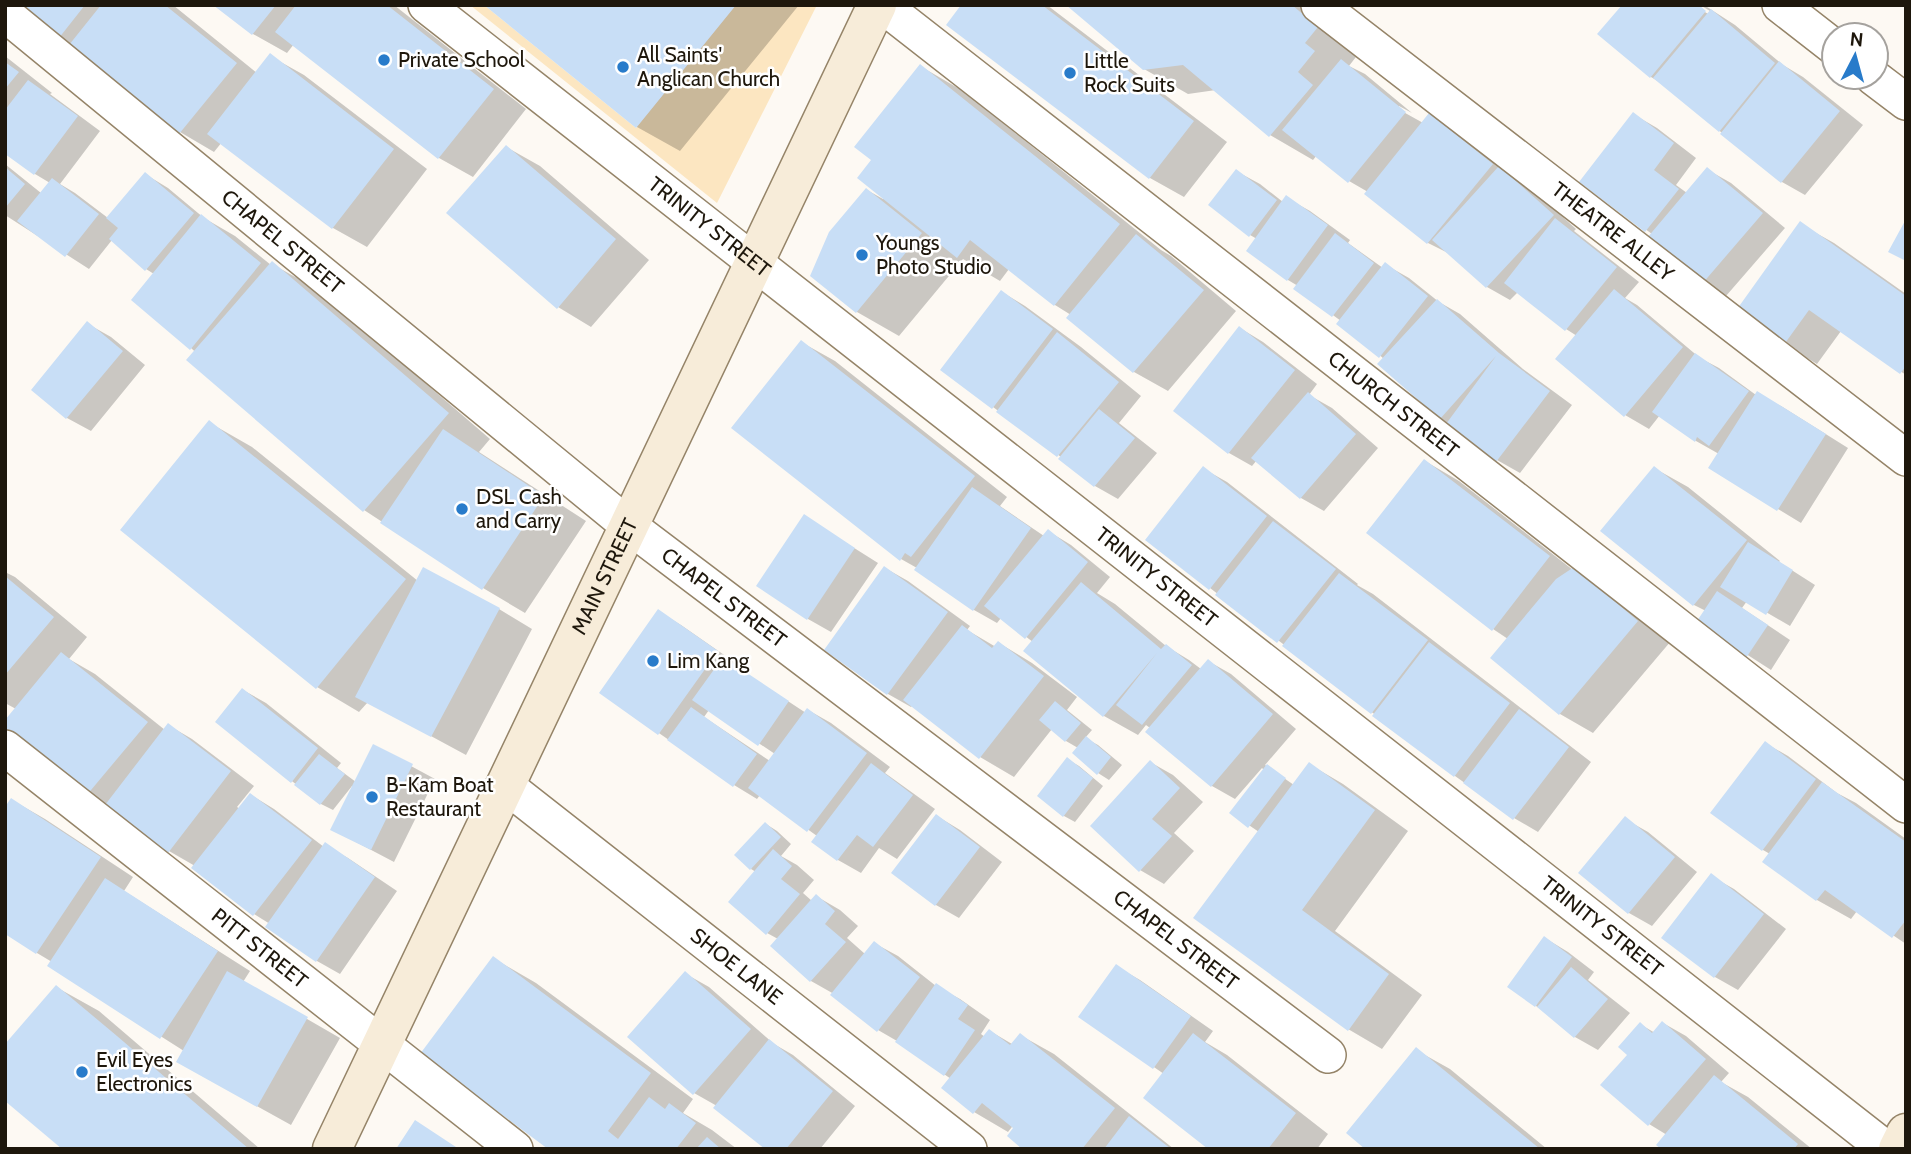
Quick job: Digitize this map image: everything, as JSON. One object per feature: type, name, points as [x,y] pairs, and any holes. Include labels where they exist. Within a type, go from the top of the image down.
[{"type":"street","name":"TRINITY STREET","points":[[426,5],[1886,1149]]},
{"type":"street","name":"MAIN STREET","points":[[332,1149],[877,5]]},
{"type":"street","name":"CHURCH STREET","points":[[883,5],[1906,805]]},
{"type":"street","name":"THEATRE ALLEY","points":[[1318,5],[1906,458]]},
{"type":"street","points":[[1780,5],[1820,36]]},
{"type":"street","name":"CHAPEL STREET","points":[[5,14],[629,526],[1328,1055]]},
{"type":"street","points":[[1890,90],[1906,102]]},
{"type":"street","name":"PITT STREET","points":[[5,748],[514,1149]]},
{"type":"street","name":"SHOE LANE","points":[[505,785],[969,1149]]},
{"type":"street","points":[[1898,1149],[1906,1133]]},
{"type":"shaded area","points":[[470,5],[484,5],[636,128],[736,5],[817,5],[717,203]]},
{"type":"building","points":[[5,5],[85,5],[55,43]]},
{"type":"building","points":[[101,5],[165,5],[237,63],[179,134],[69,45]]},
{"type":"building","points":[[213,5],[276,5],[252,35]]},
{"type":"building","name":"Private School","points":[[296,5],[387,5],[494,89],[438,159],[275,32]]},
{"type":"building","name":"All Saints' Anglican Church","points":[[484,5],[736,5],[636,128]]},
{"type":"building","name":"Little Rock Suits","points":[[961,5],[1042,5],[1194,121],[1149,179],[946,25]]},
{"type":"building","points":[[1066,5],[1292,5],[1318,27],[1305,43],[1315,51],[1298,72],[1313,85],[1269,137],[1183,65],[1143,70]]},
{"type":"building","points":[[1622,5],[1699,5],[1706,11],[1650,78],[1597,34]]},
{"type":"building","points":[[1711,9],[1775,63],[1719,132],[1653,78]]},
{"type":"building","points":[[270,53],[394,149],[332,229],[207,134]]},
{"type":"building","points":[[1341,59],[1406,112],[1348,183],[1282,130]]},
{"type":"building","points":[[1779,61],[1840,111],[1781,183],[1720,134]]},
{"type":"building","points":[[5,62],[19,72],[5,89]]},
{"type":"building","points":[[920,64],[1120,224],[1054,306],[970,240],[957,258],[857,178],[871,160],[854,147]]},
{"type":"building","points":[[28,80],[78,116],[34,175],[5,154],[5,110]]},
{"type":"building","points":[[1633,112],[1674,143],[1654,170],[1679,189],[1645,232],[1579,182]]},
{"type":"building","points":[[1429,113],[1493,164],[1427,244],[1364,194]]},
{"type":"building","points":[[506,145],[616,239],[557,309],[446,213]]},
{"type":"building","points":[[1499,166],[1554,215],[1486,288],[1432,240]]},
{"type":"building","points":[[5,167],[25,184],[5,208]]},
{"type":"building","points":[[1707,167],[1763,213],[1702,284],[1647,238]]},
{"type":"building","points":[[1236,169],[1277,200],[1249,237],[1208,205]]},
{"type":"building","points":[[145,172],[194,213],[145,271],[109,239],[118,228],[106,218]]},
{"type":"building","points":[[52,178],[99,214],[65,257],[17,221]]},
{"type":"building","name":"Youngs Photo Studio","points":[[866,188],[922,233],[856,313],[810,276],[829,232]]},
{"type":"building","points":[[1286,195],[1328,225],[1287,281],[1246,251]]},
{"type":"building","points":[[201,214],[261,263],[190,350],[131,300]]},
{"type":"building","points":[[1555,218],[1617,267],[1565,331],[1504,283]]},
{"type":"building","points":[[1906,219],[1906,261],[1888,252]]},
{"type":"building","points":[[1800,221],[1906,296],[1906,366],[1900,374],[1809,310],[1783,346],[1735,312]]},
{"type":"building","points":[[1335,233],[1374,263],[1332,317],[1293,289]]},
{"type":"building","points":[[1136,234],[1204,290],[1133,373],[1066,318]]},
{"type":"building","points":[[272,261],[449,413],[363,512],[186,360]]},
{"type":"building","points":[[1385,262],[1428,296],[1379,358],[1336,324]]},
{"type":"building","points":[[1614,289],[1683,347],[1624,417],[1555,359]]},
{"type":"building","points":[[1001,290],[1053,329],[992,409],[940,370]]},
{"type":"building","points":[[1437,299],[1499,353],[1550,391],[1496,462],[1446,424],[1496,356],[1440,419],[1377,364]]},
{"type":"building","points":[[87,321],[123,351],[66,419],[31,390]]},
{"type":"building","points":[[1239,326],[1295,370],[1228,454],[1173,411]]},
{"type":"building","points":[[1057,332],[1119,382],[1057,457],[996,412]]},
{"type":"building","points":[[801,340],[975,476],[911,557],[905,553],[900,561],[731,428]]},
{"type":"building","points":[[1695,353],[1749,391],[1709,446],[1697,437],[1695,442],[1652,412]]},
{"type":"building","points":[[1757,391],[1826,434],[1777,511],[1708,468]]},
{"type":"building","points":[[1308,392],[1356,434],[1300,499],[1251,458]]},
{"type":"building","points":[[1099,409],[1135,438],[1094,487],[1058,459]]},
{"type":"building","points":[[209,420],[406,579],[316,689],[120,530]]},
{"type":"building","name":"DSL Cash and Carry","points":[[443,429],[544,496],[482,590],[380,523]]},
{"type":"building","points":[[1424,459],[1550,556],[1492,631],[1366,533]]},
{"type":"building","points":[[1203,466],[1267,516],[1209,590],[1145,540]]},
{"type":"building","points":[[1654,466],[1747,540],[1693,606],[1600,531]]},
{"type":"building","points":[[972,487],[1031,528],[973,611],[914,570]]},
{"type":"building","points":[[804,514],[855,548],[807,620],[756,586]]},
{"type":"building","points":[[1273,521],[1336,569],[1277,643],[1215,595]]},
{"type":"building","points":[[1048,529],[1088,562],[1025,639],[984,606]]},
{"type":"building","points":[[1748,542],[1793,570],[1766,615],[1720,587]]},
{"type":"building","points":[[884,566],[948,612],[887,695],[824,650]]},
{"type":"building","points":[[423,567],[500,608],[431,737],[355,697]]},
{"type":"building","points":[[1574,567],[1638,621],[1559,715],[1490,658],[1556,579]]},
{"type":"building","points":[[1339,573],[1428,640],[1371,714],[1282,646]]},
{"type":"building","points":[[5,576],[54,617],[5,675]]},
{"type":"building","points":[[1081,582],[1161,649],[1166,644],[1192,665],[1142,725],[1116,705],[1157,653],[1103,717],[1023,651]]},
{"type":"building","points":[[1717,591],[1768,625],[1746,658],[1695,624]]},
{"type":"building","points":[[658,609],[718,651],[658,735],[599,693]]},
{"type":"building","points":[[962,625],[992,648],[998,641],[1044,676],[979,759],[903,700]]},
{"type":"building","points":[[1429,642],[1510,703],[1454,777],[1372,716]]},
{"type":"building","points":[[61,652],[148,722],[86,796],[5,731],[5,720]]},
{"type":"building","points":[[723,657],[789,701],[758,746],[692,700]]},
{"type":"building","points":[[1208,659],[1273,714],[1211,787],[1145,732]]},
{"type":"building","points":[[242,688],[318,748],[291,783],[215,722]]},
{"type":"building","points":[[1055,701],[1081,723],[1065,742],[1039,720]]},
{"type":"building","points":[[691,707],[757,754],[733,787],[667,740]]},
{"type":"building","points":[[807,708],[867,753],[807,832],[748,788]]},
{"type":"building","points":[[1519,709],[1569,747],[1513,820],[1463,783]]},
{"type":"building","points":[[168,723],[231,771],[168,853],[105,805]]},
{"type":"building","points":[[1086,736],[1111,757],[1097,775],[1072,753]]},
{"type":"building","points":[[1765,741],[1816,779],[1762,851],[1710,813]]},
{"type":"building","name":"B-Kam Boat Restaurant","points":[[373,744],[413,764],[371,850],[330,830]]},
{"type":"building","points":[[319,754],[345,774],[320,805],[294,785]]},
{"type":"building","points":[[1067,757],[1093,778],[1063,817],[1037,796]]},
{"type":"building","points":[[1150,760],[1180,788],[1152,819],[1172,836],[1139,872],[1090,826]]},
{"type":"building","points":[[1309,762],[1375,810],[1302,910],[1389,974],[1348,1031],[1193,918]]},
{"type":"building","points":[[871,763],[913,795],[873,847],[857,835],[837,861],[811,842]]},
{"type":"building","points":[[1267,764],[1286,778],[1248,828],[1229,813]]},
{"type":"building","points":[[1822,782],[1906,842],[1906,920],[1892,938],[1825,890],[1816,901],[1762,862]]},
{"type":"building","points":[[250,793],[312,840],[253,916],[191,868]]},
{"type":"building","points":[[11,798],[101,857],[36,954],[5,934],[5,807]]},
{"type":"building","points":[[936,814],[980,847],[935,906],[891,873]]},
{"type":"building","points":[[1625,816],[1675,857],[1628,914],[1578,873]]},
{"type":"building","points":[[765,822],[781,837],[750,870],[734,855]]},
{"type":"building","points":[[325,842],[375,877],[316,962],[265,927]]},
{"type":"building","points":[[773,849],[792,866],[781,879],[800,894],[766,935],[728,902]]},
{"type":"building","points":[[1711,873],[1764,914],[1714,978],[1661,938]]},
{"type":"building","points":[[105,878],[218,951],[160,1039],[47,966]]},
{"type":"building","points":[[816,894],[835,911],[825,924],[846,942],[810,982],[770,946]]},
{"type":"building","points":[[1544,936],[1572,957],[1535,1007],[1507,987]]},
{"type":"building","points":[[874,941],[920,977],[877,1032],[830,995]]},
{"type":"building","points":[[493,956],[651,1073],[608,1131],[618,1139],[649,1097],[665,1109],[669,1103],[696,1123],[676,1149],[548,1149],[420,1054]]},
{"type":"building","points":[[1116,964],[1191,1016],[1153,1069],[1078,1017]]},
{"type":"building","points":[[1571,967],[1608,999],[1574,1038],[1537,1007]]},
{"type":"building","points":[[227,971],[308,1017],[257,1107],[176,1062]]},
{"type":"building","points":[[685,971],[751,1029],[693,1095],[627,1037]]},
{"type":"building","points":[[936,983],[968,1005],[958,1019],[975,1030],[944,1076],[895,1042]]},
{"type":"building","name":"Evil Eyes Electronics","points":[[56,985],[249,1149],[62,1149],[5,1101],[5,1044]]},
{"type":"building","points":[[1662,1021],[1706,1059],[1648,1126],[1600,1085],[1627,1055],[1618,1047],[1640,1022],[1652,1033]]},
{"type":"building","points":[[989,1029],[1010,1045],[1020,1033],[1115,1108],[1082,1149],[1022,1149],[1007,1136],[1013,1128],[982,1103],[973,1114],[941,1088]]},
{"type":"building","points":[[1193,1033],[1296,1113],[1268,1149],[1208,1149],[1143,1098]]},
{"type":"building","points":[[769,1039],[833,1091],[786,1149],[765,1149],[713,1108]]},
{"type":"building","points":[[1416,1047],[1540,1149],[1365,1149],[1346,1133]]},
{"type":"building","points":[[1714,1075],[1798,1144],[1794,1149],[1661,1149],[1656,1145]]},
{"type":"building","points":[[1129,1116],[1171,1149],[1104,1149]]},
{"type":"building","points":[[415,1120],[459,1149],[396,1149]]},
{"type":"building","points":[[707,1137],[721,1149],[696,1149]]},
{"type":"place","name":"Private School","points":[[384,60]]},
{"type":"place","name":"All Saints' Anglican Church","points":[[623,67]]},
{"type":"place","name":"Little Rock Suits","points":[[1070,73]]},
{"type":"place","name":"Youngs Photo Studio","points":[[862,255]]},
{"type":"place","name":"DSL Cash and Carry","points":[[462,509]]},
{"type":"place","name":"Lim Kang","points":[[653,661]]},
{"type":"place","name":"B-Kam Boat Restaurant","points":[[372,797]]},
{"type":"place","name":"Evil Eyes Electronics","points":[[82,1072]]}]
